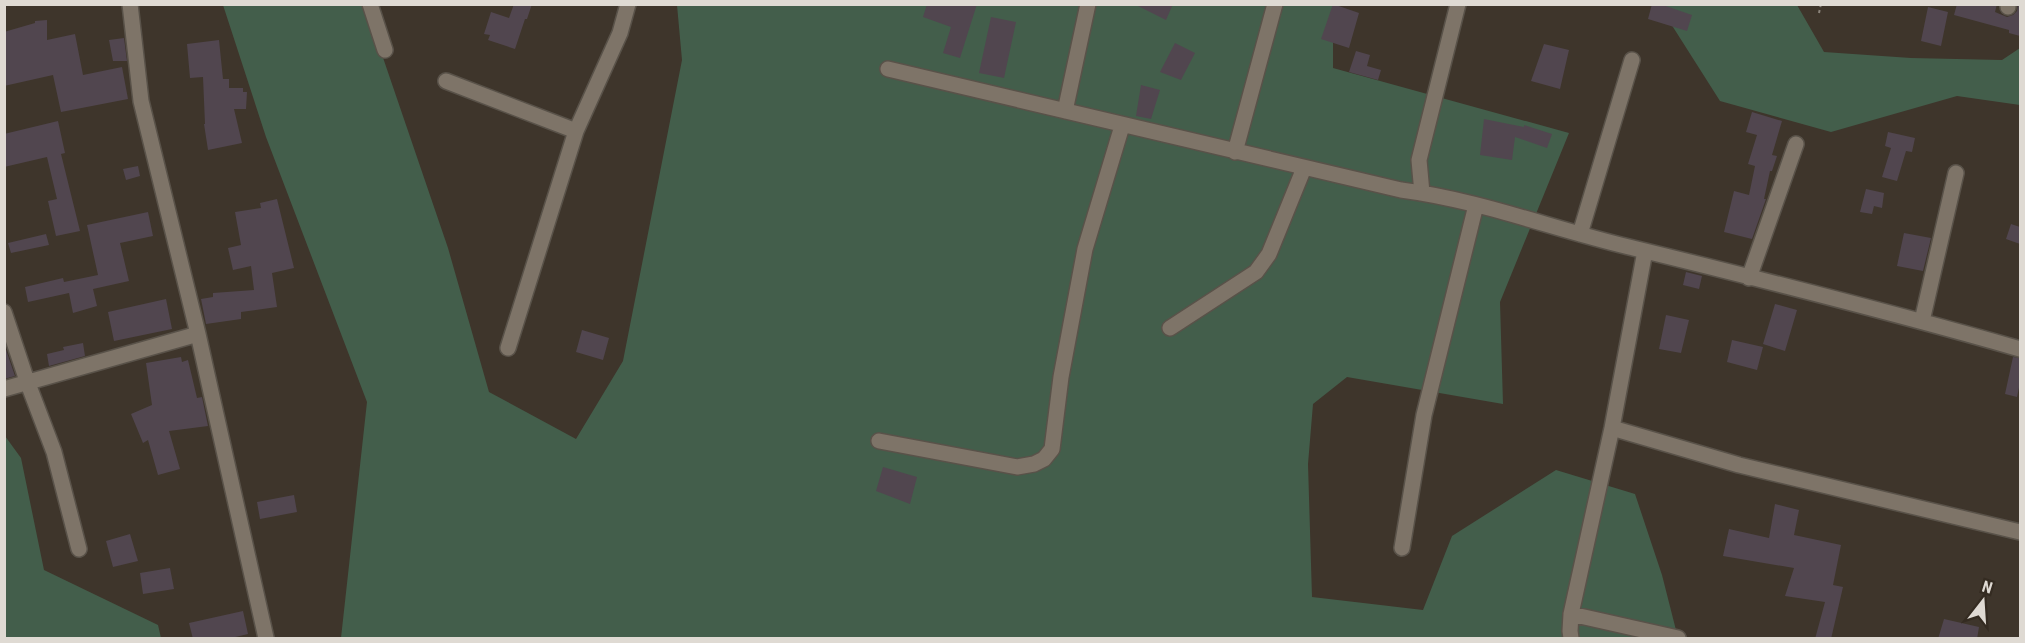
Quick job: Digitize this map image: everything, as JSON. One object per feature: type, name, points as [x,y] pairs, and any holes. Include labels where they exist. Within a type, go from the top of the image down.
[{"type":"street","points":[[130,4],[141,101],[198,334],[266,639]]},
{"type":"street","points":[[370,4],[385,50]]},
{"type":"street","points":[[508,348],[576,131],[620,33],[628,4]]},
{"type":"street","points":[[1065,111],[1088,4]]},
{"type":"street","points":[[1235,152],[1275,4]]},
{"type":"street","points":[[1422,193],[1418,169],[1419,160],[1458,4]]},
{"type":"street","points":[[1580,234],[1632,60]]},
{"type":"street","points":[[888,69],[1122,126],[1476,206],[1922,321],[2020,349]]},
{"type":"street","points":[[446,81],[576,131]]},
{"type":"street","points":[[879,441],[1017,467],[1034,464],[1044,459],[1052,449],[1061,377],[1085,249],[1122,126]]},
{"type":"street","points":[[1749,278],[1796,144]]},
{"type":"street","points":[[1170,328],[1256,272],[1269,254],[1304,168]]},
{"type":"street","points":[[1922,321],[1956,173]]},
{"type":"street","points":[[1402,549],[1424,415],[1476,206]]},
{"type":"street","points":[[1571,639],[1571,614],[1612,428],[1645,251]]},
{"type":"street","points":[[4,312],[54,452],[79,549]]},
{"type":"street","points":[[4,389],[198,334]]},
{"type":"street","points":[[1612,428],[1739,465],[2020,532]]},
{"type":"street","points":[[1571,614],[1678,639]]},
{"type":"path","points":[[1819,13],[1821,4]]},
{"type":"green space","points":[[223,5],[365,5],[448,248],[489,392],[576,439],[623,361],[682,60],[677,5],[1333,5],[1333,68],[1569,133],[1500,302],[1503,404],[1347,377],[1313,404],[1308,464],[1312,597],[1423,610],[1452,536],[1556,470],[1635,494],[1662,575],[1678,638],[341,638],[367,402],[266,137]]},
{"type":"green space","points":[[1659,5],[1797,5],[1824,52],[1911,58],[2002,60],[2020,48],[2020,105],[1957,96],[1831,132],[1720,101]]},
{"type":"green space","points":[[5,436],[21,458],[44,570],[158,625],[161,638],[5,638]]},
{"type":"building","points":[[514,4],[532,4],[515,49],[488,40],[490,35],[484,34],[491,12],[509,18]]},
{"type":"building","points":[[927,4],[977,4],[960,58],[943,53],[951,27],[923,17]]},
{"type":"building","points":[[1134,4],[1173,4],[1166,20]]},
{"type":"building","points":[[1333,4],[1359,13],[1349,48],[1321,39]]},
{"type":"building","points":[[1652,4],[1660,4],[1692,15],[1687,31],[1648,19]]},
{"type":"building","points":[[1957,4],[1997,4],[1995,12],[2007,17],[2017,11],[2018,4],[2020,4],[2020,36],[2009,33],[2009,30],[1954,15]]},
{"type":"building","points":[[1928,7],[1948,12],[1941,46],[1921,41]]},
{"type":"building","points":[[991,17],[1016,22],[1004,78],[979,73]]},
{"type":"building","points":[[47,20],[47,40],[75,34],[83,75],[122,67],[128,99],[61,112],[53,75],[4,86],[4,32],[35,23],[35,21]]},
{"type":"building","points":[[124,38],[127,61],[113,61],[109,40]]},
{"type":"building","points":[[219,40],[223,79],[229,79],[229,88],[243,88],[243,92],[247,92],[246,109],[234,109],[242,143],[208,150],[204,124],[203,77],[190,78],[187,44]]},
{"type":"building","points":[[1175,43],[1195,53],[1181,80],[1160,72]]},
{"type":"building","points":[[1544,44],[1569,50],[1560,89],[1531,81]]},
{"type":"building","points":[[1356,51],[1370,55],[1367,66],[1381,70],[1378,80],[1349,72]]},
{"type":"building","points":[[1141,85],[1160,90],[1151,119],[1136,116]]},
{"type":"building","points":[[1752,112],[1782,121],[1772,155],[1777,156],[1772,171],[1770,171],[1764,199],[1766,199],[1752,239],[1724,232],[1734,191],[1749,195],[1755,166],[1748,164],[1757,135],[1746,132]]},
{"type":"building","points":[[1484,119],[1524,127],[1524,125],[1552,134],[1547,148],[1515,137],[1512,160],[1480,155]]},
{"type":"building","points":[[58,121],[65,153],[61,154],[80,231],[56,236],[48,201],[57,199],[47,157],[4,167],[4,134]]},
{"type":"building","points":[[1888,132],[1915,138],[1912,152],[1906,151],[1897,181],[1882,177],[1891,148],[1885,146]]},
{"type":"building","points":[[138,166],[140,176],[126,180],[123,169]]},
{"type":"building","points":[[1866,189],[1884,193],[1882,208],[1874,206],[1872,214],[1860,212]]},
{"type":"building","points":[[277,199],[294,268],[272,273],[277,307],[241,312],[241,319],[206,324],[201,299],[213,297],[213,293],[254,290],[251,266],[233,270],[228,248],[241,245],[235,212],[261,208],[260,203]]},
{"type":"building","points":[[148,212],[153,236],[120,243],[129,281],[93,289],[97,306],[73,313],[69,293],[28,302],[25,287],[63,278],[64,282],[98,275],[87,225]]},
{"type":"building","points":[[2011,224],[2020,227],[2020,244],[2006,239]]},
{"type":"building","points":[[1904,233],[1931,238],[1923,271],[1897,266]]},
{"type":"building","points":[[46,234],[49,245],[11,253],[8,243]]},
{"type":"building","points":[[1686,272],[1702,276],[1699,289],[1683,285]]},
{"type":"building","points":[[166,299],[172,329],[114,341],[108,312]]},
{"type":"building","points":[[1775,304],[1797,310],[1785,351],[1763,344]]},
{"type":"building","points":[[1666,315],[1689,320],[1681,353],[1659,349]]},
{"type":"building","points":[[582,330],[609,338],[603,360],[576,352]]},
{"type":"building","points":[[1732,340],[1763,347],[1757,370],[1727,362]]},
{"type":"building","points":[[83,343],[85,356],[49,366],[47,354],[64,350],[63,347]]},
{"type":"building","points":[[4,344],[15,376],[4,379]]},
{"type":"building","points":[[181,357],[182,362],[188,360],[197,398],[202,397],[208,426],[169,431],[180,469],[158,475],[148,440],[143,443],[131,414],[152,405],[146,363]]},
{"type":"building","points":[[2013,357],[2020,358],[2020,383],[2017,397],[2005,394]]},
{"type":"building","points":[[883,467],[917,477],[910,504],[876,491]]},
{"type":"building","points":[[294,495],[297,512],[260,519],[257,502]]},
{"type":"building","points":[[1775,504],[1799,510],[1794,535],[1841,545],[1833,585],[1843,587],[1831,639],[1815,639],[1825,602],[1785,596],[1794,568],[1723,556],[1729,529],[1769,538]]},
{"type":"building","points":[[130,534],[138,561],[113,567],[106,541]]},
{"type":"building","points":[[170,568],[174,589],[143,594],[140,573]]},
{"type":"building","points":[[243,611],[248,634],[227,639],[193,639],[189,623]]},
{"type":"building","points":[[1944,619],[1979,627],[1977,639],[1938,639]]}]
